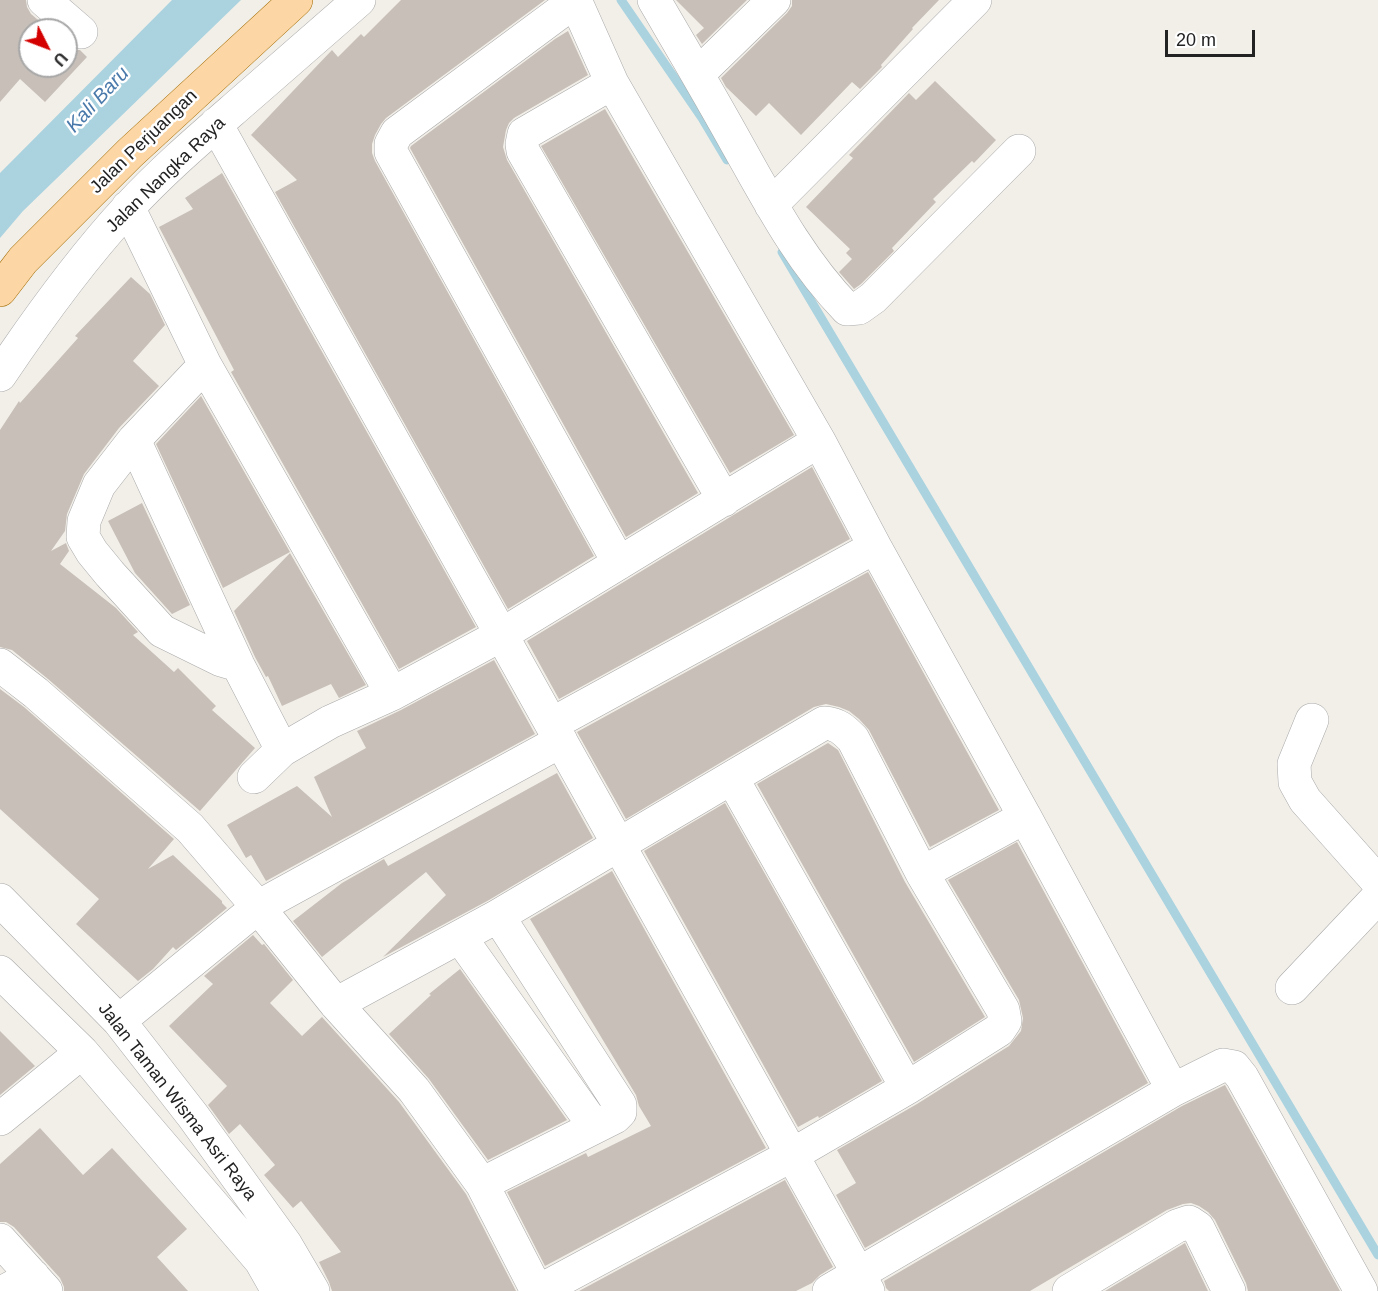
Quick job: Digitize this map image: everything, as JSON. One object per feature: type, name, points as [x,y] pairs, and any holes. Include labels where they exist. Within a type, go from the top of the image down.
[{"type":"main road","name":"Jalan Perjuangan","points":[[0,290],[23,260],[130,153],[296,0]]},
{"type":"street","points":[[44,0],[81,33]]},
{"type":"street","name":"Jalan Nangka Raya","points":[[0,375],[87,254],[128,207],[216,124],[359,0]]},
{"type":"street","points":[[654,0],[771,205],[814,272],[847,309],[859,308],[873,298],[1019,151]]},
{"type":"street","points":[[698,74],[774,0]]},
{"type":"street","points":[[771,205],[975,0]]},
{"type":"street","points":[[619,563],[391,152],[391,144],[397,133],[575,1],[612,83],[819,441],[1173,1090]]},
{"type":"street","points":[[612,83],[524,134],[523,151],[724,500]]},
{"type":"street","points":[[216,124],[864,1283]]},
{"type":"street","points":[[128,207],[206,365],[392,694]]},
{"type":"street","points":[[206,365],[134,440],[99,485],[84,521],[83,537],[110,574],[162,631],[221,660],[238,664]]},
{"type":"street","points":[[134,440],[238,664],[282,750]]},
{"type":"street","points":[[254,777],[282,750],[330,722],[392,694],[501,635],[819,441]]},
{"type":"street","points":[[118,1021],[258,907],[875,547]]},
{"type":"street","points":[[0,665],[36,693],[190,828],[258,907],[336,1004],[414,1090],[482,1184],[538,1291],[792,1155],[907,1088],[999,1030],[1005,1021],[1004,1010],[922,873],[854,739],[835,724],[824,723],[498,916],[336,1004]]},
{"type":"street","points":[[1312,720],[1294,764],[1295,782],[1305,800],[1378,882]]},
{"type":"street","points":[[732,778],[907,1088]]},
{"type":"street","points":[[922,873],[1025,817]]},
{"type":"street","points":[[1292,988],[1378,897]]},
{"type":"street","name":"Jalan Taman Wisma Asri Raya","points":[[0,900],[118,1021],[193,1116],[286,1245],[313,1291]]},
{"type":"street","points":[[482,1184],[615,1117],[620,1112],[620,1105],[498,916]]},
{"type":"street","points":[[460,937],[595,1127]]},
{"type":"street","name":"Jalan Taman Wisma Asri Raya","points":[[0,972],[82,1052],[261,1261],[278,1291]]},
{"type":"street","points":[[0,1119],[82,1052]]},
{"type":"street","points":[[829,1291],[864,1283],[1173,1090],[1223,1065],[1234,1067],[1242,1077],[1361,1291]]},
{"type":"street","points":[[1084,1287],[1177,1226],[1189,1222],[1198,1228],[1229,1291]]},
{"type":"street","points":[[0,1240],[28,1286]]},
{"type":"water","name":"Kali Baru","points":[[172,0],[241,0],[23,211],[0,238],[0,173]]},
{"type":"building","points":[[0,0],[26,0],[27,7],[36,18],[18,18],[18,78],[67,78],[45,102],[20,79],[0,102]]},
{"type":"building","points":[[401,0],[545,0],[386,118],[372,144],[375,161],[594,556],[508,609],[275,192],[297,180],[251,135],[332,50],[338,57],[361,34],[364,37]]},
{"type":"building","points":[[676,0],[747,0],[702,44],[696,35],[704,28]]},
{"type":"building","points":[[792,0],[939,0],[912,28],[881,65],[882,67],[860,89],[852,82],[801,135],[769,103],[756,116],[726,87],[721,78],[787,13],[792,6]]},
{"type":"building","points":[[568,31],[588,75],[514,118],[506,130],[503,147],[507,160],[698,493],[626,537],[410,148]]},
{"type":"building","points":[[78,50],[87,57],[78,67]]},
{"type":"building","points":[[935,81],[996,140],[933,199],[936,202],[892,248],[894,251],[854,289],[839,272],[852,259],[846,253],[850,249],[806,207],[853,158],[849,155],[909,93],[916,100]]},
{"type":"building","points":[[605,109],[794,435],[730,473],[541,146]]},
{"type":"building","points":[[222,173],[476,627],[399,669],[231,372],[234,370],[159,227],[193,209],[185,198]]},
{"type":"building","points":[[131,277],[150,294],[165,325],[133,361],[159,386],[119,428],[84,474],[67,514],[65,531],[51,551],[66,543],[69,551],[60,564],[116,608],[138,632],[133,635],[174,672],[178,668],[216,706],[212,710],[255,748],[200,811],[48,679],[12,650],[0,647],[0,430],[19,401],[20,403],[78,338],[75,336]]},
{"type":"building","points":[[201,396],[290,552],[223,588],[156,444]]},
{"type":"building","points":[[812,467],[850,539],[559,699],[527,641]]},
{"type":"building","points":[[142,503],[190,605],[172,614],[135,573],[108,521]]},
{"type":"building","points":[[290,553],[366,685],[339,698],[331,684],[282,706],[268,676],[266,677],[255,657],[234,611]]},
{"type":"building","points":[[868,572],[999,810],[930,847],[869,730],[849,711],[826,704],[814,707],[626,819],[577,732]]},
{"type":"building","points":[[494,660],[535,734],[266,881],[251,855],[246,858],[227,825],[297,786],[332,817],[314,777],[366,748],[357,731]]},
{"type":"building","points":[[0,689],[24,707],[174,839],[148,869],[173,855],[227,908],[176,950],[173,947],[153,969],[138,981],[76,924],[99,899],[0,809]]},
{"type":"building","points":[[828,743],[838,750],[905,882],[985,1017],[914,1062],[757,784]]},
{"type":"building","points":[[557,773],[593,838],[489,900],[383,957],[446,895],[426,872],[322,957],[293,921],[342,883],[384,859],[388,866]]},
{"type":"building","points":[[725,803],[882,1081],[819,1118],[818,1116],[798,1127],[644,851]]},
{"type":"building","points":[[1017,842],[1148,1083],[865,1248],[836,1195],[856,1183],[837,1150],[917,1104],[1009,1046],[1021,1031],[1023,1018],[1019,1000],[948,880]]},
{"type":"building","points":[[612,871],[766,1148],[545,1266],[507,1192],[586,1153],[588,1157],[651,1126],[639,1106],[636,1095],[530,919]]},
{"type":"building","points":[[253,935],[262,945],[264,944],[293,980],[270,1003],[302,1036],[322,1017],[399,1102],[466,1194],[516,1291],[332,1291],[319,1262],[341,1252],[301,1201],[293,1208],[264,1175],[275,1165],[240,1124],[229,1134],[208,1105],[227,1086],[169,1026],[213,984],[204,976]]},
{"type":"building","points":[[460,969],[567,1120],[488,1160],[429,1079],[389,1034],[431,995],[429,994]]},
{"type":"building","points":[[0,1031],[35,1066],[0,1095]]},
{"type":"building","points":[[1225,1085],[1340,1291],[1248,1291],[1215,1220],[1208,1212],[1191,1203],[1167,1210],[1030,1291],[889,1291],[886,1288],[884,1281],[1182,1106]]},
{"type":"building","points":[[40,1128],[83,1175],[112,1148],[187,1229],[157,1257],[188,1291],[64,1291],[60,1278],[14,1227],[6,1222],[0,1222],[0,1164]]},
{"type":"building","points":[[785,1180],[833,1267],[812,1283],[796,1291],[579,1291]]},
{"type":"building","points":[[1185,1243],[1208,1291],[1105,1291]]},
{"type":"waterway","points":[[621,0],[702,118],[727,160]]},
{"type":"waterway","points":[[782,252],[1378,1255]]}]
